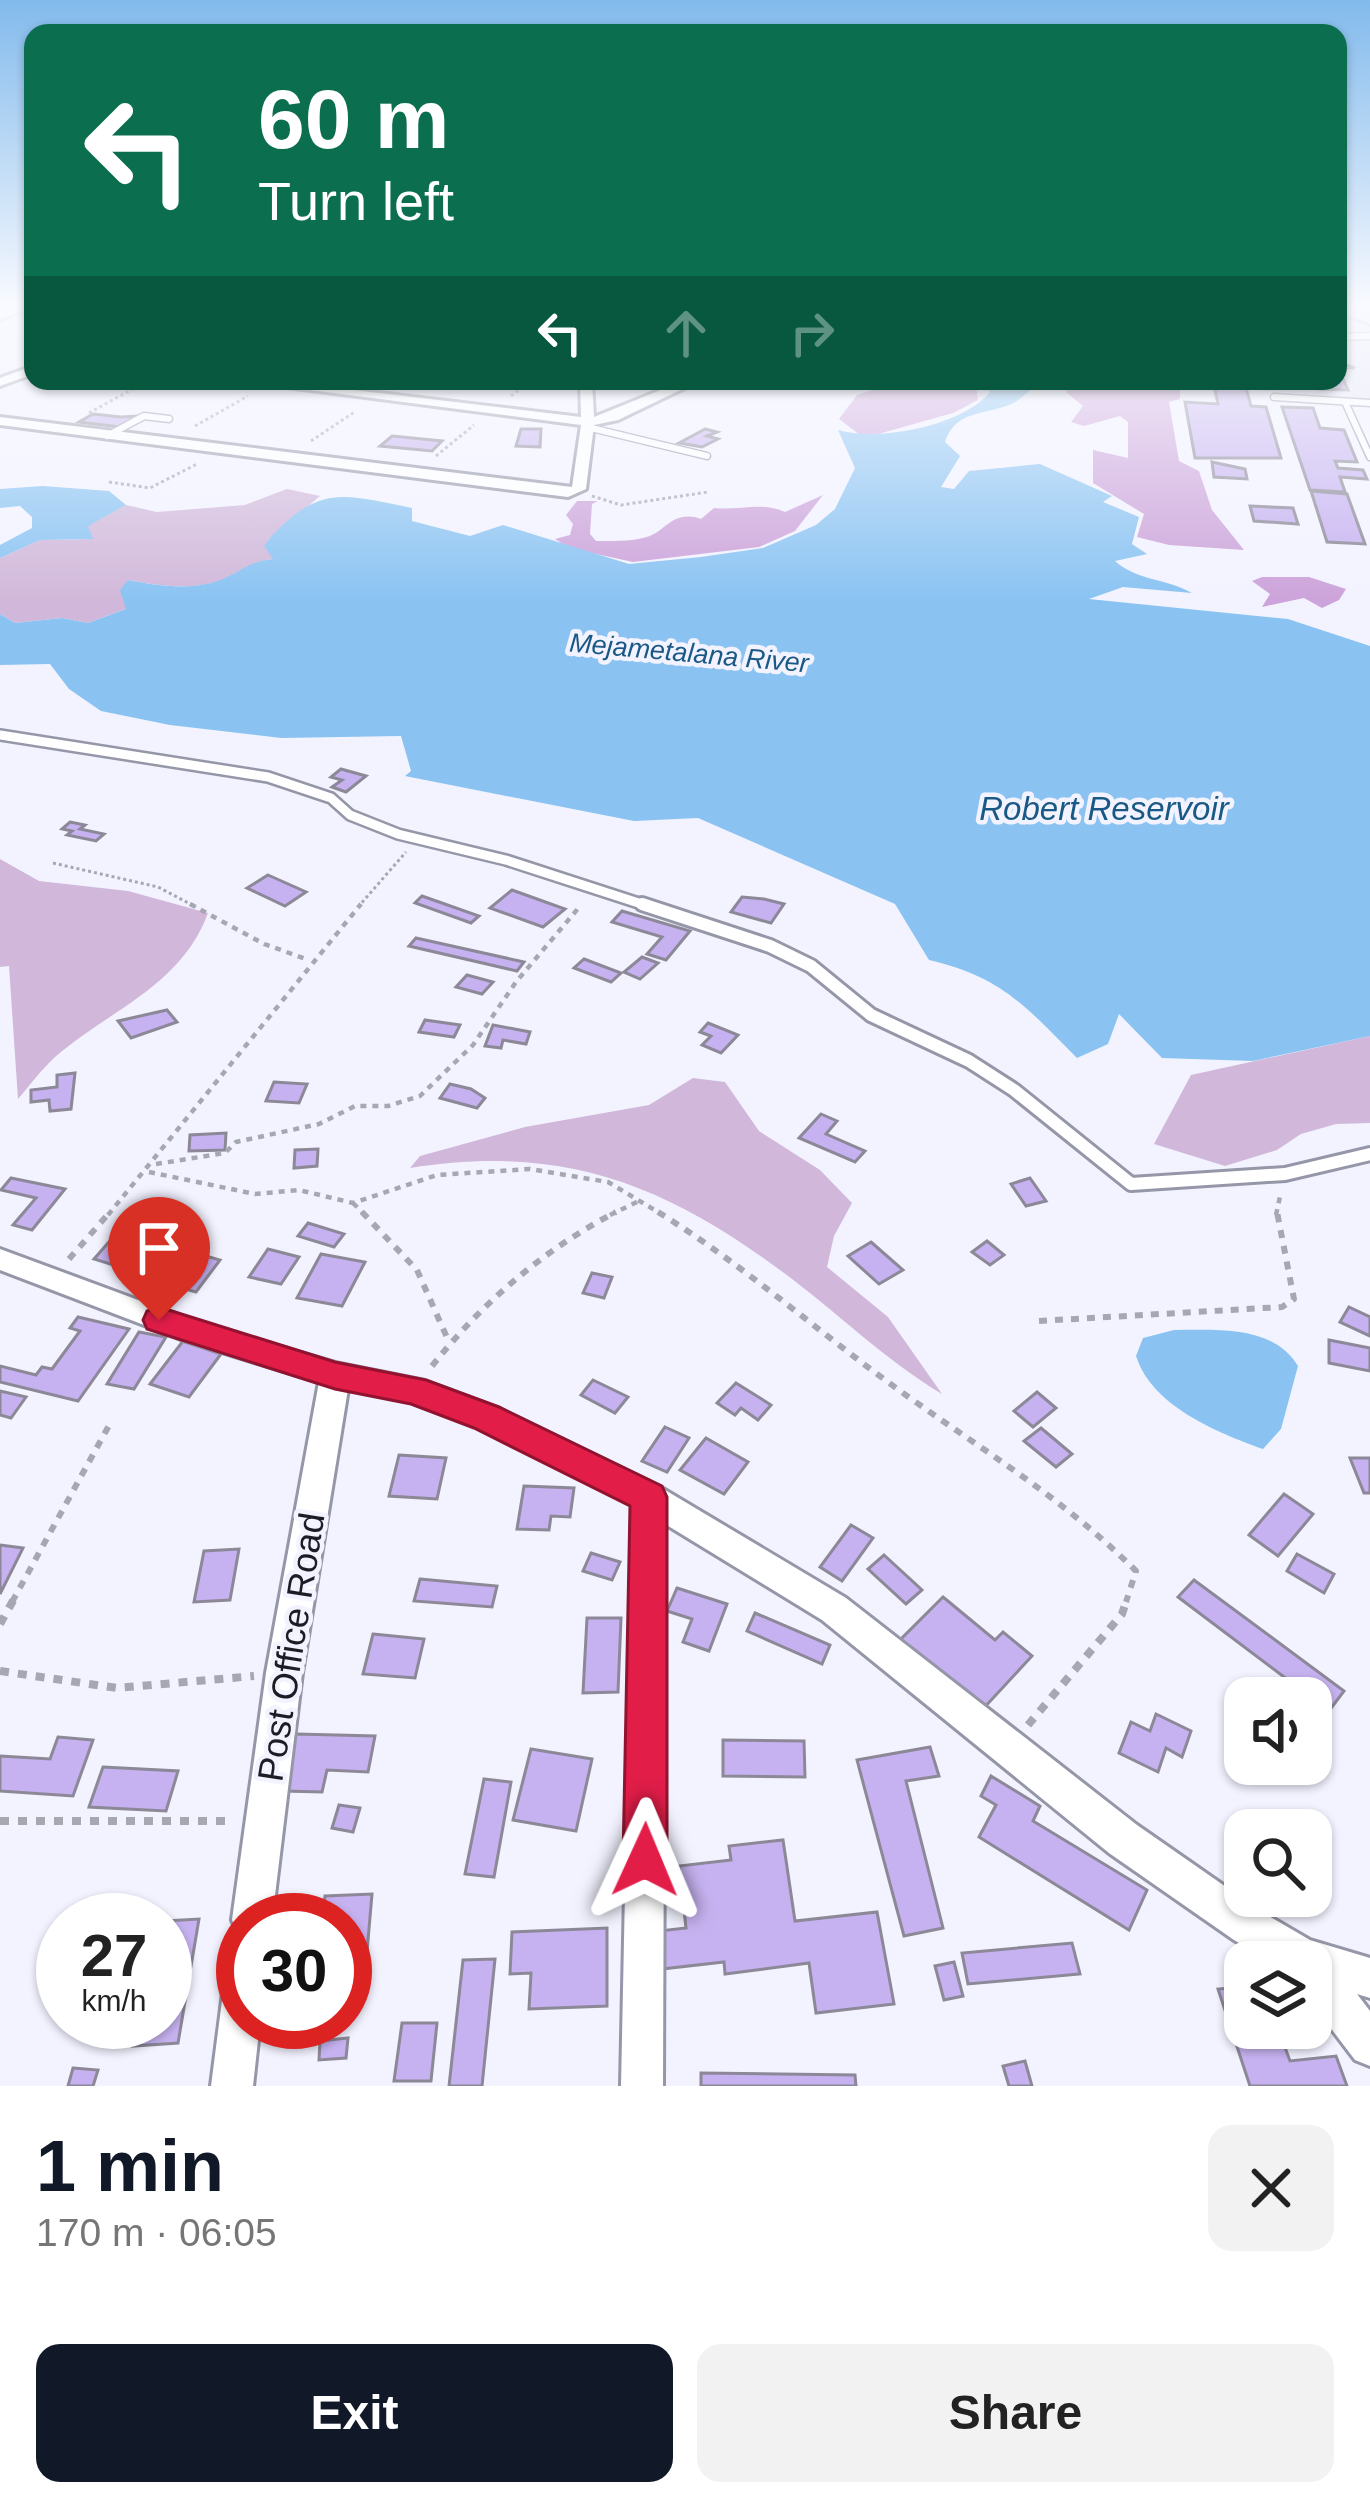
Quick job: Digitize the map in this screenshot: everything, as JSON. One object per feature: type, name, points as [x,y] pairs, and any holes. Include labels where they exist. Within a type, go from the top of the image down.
[{"type":"street","points":[[444,406],[587,424],[637,406]]},
{"type":"street","points":[[0,421],[575,491],[587,406]]},
{"type":"street","points":[[0,1259],[49,1281],[335,1375],[414,1390],[486,1418],[649,1497],[740,1547],[834,1609],[1123,1839],[1274,1941]]},
{"type":"street","name":"Post Office Road","points":[[255,1893],[284,1673],[335,1375]]},
{"type":"street","points":[[642,2086],[649,1497]]},
{"type":"street","points":[[1332,1969],[1370,1978]]},
{"type":"street","points":[[1332,1996],[1370,2045]]},
{"type":"street","points":[[232,2086],[236,2049]]},
{"type":"lane","points":[[1347,406],[1370,457]]},
{"type":"lane","points":[[107,436],[144,416],[169,419]]},
{"type":"lane","points":[[587,424],[707,456]]},
{"type":"lane","points":[[0,734],[268,777],[332,798],[350,815],[417,839],[708,922],[811,966],[872,1015],[969,1061],[1015,1090],[1131,1184],[1285,1174],[1370,1154]]},
{"type":"path","points":[[58,430],[101,406]]},
{"type":"path","points":[[165,443],[230,406]]},
{"type":"path","points":[[286,457],[364,406]]},
{"type":"path","points":[[109,482],[150,488],[223,448]]},
{"type":"path","points":[[575,491],[621,505],[708,492]]},
{"type":"path","points":[[49,1281],[156,1164],[309,960],[417,839]]},
{"type":"path","points":[[53,863],[158,887],[264,944],[309,960]]},
{"type":"path","points":[[156,1164],[225,1153],[236,1142],[319,1124],[355,1106],[388,1106],[420,1096],[473,1045],[515,982],[595,887]]},
{"type":"path","points":[[149,1172],[256,1194],[299,1190],[353,1203],[437,1175],[530,1169],[608,1182],[698,1237],[912,1400],[985,1445],[1097,1533],[1136,1571],[1122,1614],[1007,1747]]},
{"type":"path","points":[[1039,1321],[1282,1307],[1294,1299],[1276,1218],[1285,1174]]},
{"type":"path","points":[[414,1390],[449,1342],[513,1277],[580,1228],[639,1201]]},
{"type":"path","points":[[353,1203],[417,1270],[449,1342]]},
{"type":"path","points":[[0,1624],[112,1420]]},
{"type":"path","points":[[0,1671],[117,1688],[284,1673]]},
{"type":"path","points":[[0,1821],[264,1821]]},
{"type":"shaded area","points":[[848,406],[966,406],[864,438],[839,419]]},
{"type":"shaded area","points":[[1083,406],[1170,406],[1179,461],[1199,471],[1212,510],[1244,550],[1169,545],[1137,537],[1144,514],[1093,483],[1093,450],[1128,458],[1128,422],[1120,416],[1084,426],[1071,422]]},
{"type":"shaded area","points":[[287,489],[320,496],[269,539],[265,546],[274,559],[204,585],[128,580],[126,609],[88,623],[62,618],[15,623],[0,614],[0,558],[40,540],[92,539],[87,526],[126,505],[157,512],[245,505]]},
{"type":"shaded area","points":[[823,495],[795,531],[759,547],[633,562],[569,548],[555,539],[570,535],[573,524],[566,515],[577,501],[598,501],[592,504],[590,534],[596,541],[618,541],[648,537],[678,518],[701,519],[714,508],[767,507],[785,512]]},
{"type":"shaded area","points":[[1309,577],[1346,589],[1339,600],[1322,608],[1304,598],[1262,607],[1270,594],[1252,581]]},
{"type":"shaded area","points":[[0,859],[39,881],[128,891],[208,913],[181,960],[55,1057],[18,1099],[9,966],[0,967]]},
{"type":"shaded area","points":[[1370,1036],[1370,1123],[1336,1124],[1301,1134],[1277,1150],[1225,1166],[1154,1144],[1191,1075]]},
{"type":"shaded area","points":[[693,1078],[725,1082],[759,1131],[820,1170],[852,1203],[834,1236],[827,1267],[888,1317],[942,1394],[730,1235],[645,1191],[558,1166],[462,1162],[410,1168],[420,1156],[525,1127],[649,1105]]},
{"type":"water","name":"Robert Reservoir","points":[[973,406],[1002,406],[955,425],[945,442],[960,456],[941,487],[954,489],[969,471],[1040,464],[1112,496],[1103,502],[1139,517],[1132,544],[1147,554],[1115,561],[1192,593],[1123,587],[1089,599],[1288,619],[1370,646],[1370,1036],[1253,1061],[1162,1058],[1119,1014],[1108,1044],[1077,1058],[1011,996],[976,975],[929,960],[895,904],[698,818],[634,821],[405,776],[411,771],[401,736],[281,738],[170,725],[101,711],[69,689],[50,664],[0,665],[0,614],[15,623],[62,618],[88,623],[126,609],[120,590],[128,580],[178,586],[215,582],[273,559],[264,546],[287,521],[319,501],[334,498],[412,508],[412,521],[470,536],[503,525],[629,564],[763,548],[816,525],[835,509],[855,468],[838,430],[897,432]]},
{"type":"water","points":[[43,486],[109,491],[126,505],[88,526],[93,539],[40,540],[0,558],[0,545],[32,528],[32,517],[20,506],[0,508],[0,489]]},
{"type":"water","points":[[1174,1330],[1259,1337],[1274,1343],[1298,1366],[1281,1429],[1263,1449],[1188,1415],[1144,1374],[1136,1356],[1143,1338]]},
{"type":"building","points":[[1186,406],[1266,407],[1281,458],[1195,458]]},
{"type":"building","points":[[1282,407],[1313,408],[1320,428],[1344,430],[1357,462],[1335,461],[1338,468],[1363,470],[1367,479],[1340,477],[1345,492],[1310,490]]},
{"type":"building","points":[[93,414],[138,416],[120,427],[79,422]]},
{"type":"building","points":[[521,429],[541,429],[540,447],[516,446]]},
{"type":"building","points":[[705,429],[717,432],[707,436],[718,439],[702,447],[679,443]]},
{"type":"building","points":[[392,436],[442,441],[432,451],[380,446]]},
{"type":"building","points":[[1212,462],[1245,469],[1247,479],[1214,477]]},
{"type":"building","points":[[1311,491],[1347,494],[1365,544],[1327,542]]},
{"type":"building","points":[[1250,506],[1293,508],[1298,524],[1254,521]]},
{"type":"building","points":[[341,769],[366,776],[346,792],[332,787],[342,780],[331,777]]},
{"type":"building","points":[[70,822],[104,834],[96,841],[67,835],[72,831],[62,829]]},
{"type":"building","points":[[268,875],[306,892],[285,906],[247,888]]},
{"type":"building","points":[[512,890],[565,909],[543,927],[490,908]]},
{"type":"building","points":[[422,896],[479,916],[471,923],[415,903]]},
{"type":"building","points":[[742,897],[784,904],[771,923],[731,912]]},
{"type":"building","points":[[622,911],[690,931],[666,960],[647,954],[662,937],[612,922]]},
{"type":"building","points":[[416,938],[524,962],[517,971],[409,946]]},
{"type":"building","points":[[642,957],[658,963],[640,979],[624,972]]},
{"type":"building","points":[[584,959],[621,973],[611,982],[574,968]]},
{"type":"building","points":[[467,975],[493,982],[482,994],[456,987]]},
{"type":"building","points":[[167,1010],[177,1022],[131,1038],[118,1021]]},
{"type":"building","points":[[425,1020],[460,1025],[454,1037],[419,1032]]},
{"type":"building","points":[[708,1023],[738,1035],[721,1053],[702,1045],[711,1036],[700,1032]]},
{"type":"building","points":[[493,1025],[530,1032],[526,1044],[503,1040],[501,1048],[485,1046]]},
{"type":"building","points":[[75,1073],[71,1109],[50,1111],[49,1100],[31,1102],[31,1090],[57,1087],[57,1075]]},
{"type":"building","points":[[274,1082],[307,1084],[299,1103],[266,1101]]},
{"type":"building","points":[[450,1084],[485,1098],[477,1108],[440,1098]]},
{"type":"building","points":[[821,1114],[837,1121],[826,1134],[865,1151],[855,1162],[799,1138]]},
{"type":"building","points":[[226,1133],[225,1150],[189,1151],[190,1135]]},
{"type":"building","points":[[318,1149],[317,1166],[294,1168],[295,1150]]},
{"type":"building","points":[[11,1178],[65,1189],[32,1230],[13,1225],[36,1198],[1,1190]]},
{"type":"building","points":[[1030,1178],[1046,1201],[1026,1206],[1011,1184]]},
{"type":"building","points":[[308,1223],[344,1234],[334,1247],[298,1236]]},
{"type":"building","points":[[115,1235],[151,1246],[130,1270],[94,1259]]},
{"type":"building","points":[[987,1241],[1004,1255],[990,1265],[972,1252]]},
{"type":"building","points":[[871,1242],[903,1270],[879,1284],[848,1256]]},
{"type":"building","points":[[175,1247],[220,1260],[196,1292],[150,1279]]},
{"type":"building","points":[[268,1249],[299,1257],[281,1284],[249,1277]]},
{"type":"building","points":[[321,1254],[365,1262],[342,1306],[297,1298]]},
{"type":"building","points":[[592,1273],[612,1277],[604,1298],[583,1293]]},
{"type":"building","points":[[1349,1307],[1370,1317],[1370,1336],[1340,1322]]},
{"type":"building","points":[[78,1317],[129,1329],[78,1401],[0,1382],[0,1366],[36,1375],[42,1367],[52,1369],[80,1331],[70,1328]]},
{"type":"building","points":[[139,1332],[166,1337],[134,1389],[107,1384]]},
{"type":"building","points":[[1329,1340],[1370,1348],[1370,1371],[1329,1363]]},
{"type":"building","points":[[183,1341],[221,1354],[189,1397],[150,1384]]},
{"type":"building","points":[[593,1380],[628,1397],[615,1413],[581,1395]]},
{"type":"building","points":[[736,1383],[771,1405],[758,1420],[741,1408],[735,1415],[717,1403]]},
{"type":"building","points":[[0,1391],[26,1397],[11,1418],[0,1415]]},
{"type":"building","points":[[1037,1392],[1056,1408],[1033,1427],[1014,1411]]},
{"type":"building","points":[[665,1427],[689,1438],[667,1472],[642,1461]]},
{"type":"building","points":[[1041,1428],[1072,1454],[1056,1467],[1024,1441]]},
{"type":"building","points":[[706,1438],[748,1462],[724,1494],[680,1470]]},
{"type":"building","points":[[399,1455],[446,1458],[437,1499],[389,1496]]},
{"type":"building","points":[[1350,1458],[1370,1458],[1370,1493],[1364,1493]]},
{"type":"building","points":[[524,1486],[574,1488],[570,1517],[551,1516],[549,1530],[517,1529]]},
{"type":"building","points":[[1284,1494],[1313,1514],[1278,1556],[1249,1535]]},
{"type":"building","points":[[851,1525],[873,1538],[842,1581],[820,1567]]},
{"type":"building","points":[[0,1545],[23,1548],[0,1594]]},
{"type":"building","points":[[239,1549],[230,1600],[194,1602],[204,1551]]},
{"type":"building","points":[[591,1553],[620,1562],[612,1580],[583,1571]]},
{"type":"building","points":[[1297,1554],[1334,1574],[1324,1593],[1287,1571]]},
{"type":"building","points":[[884,1555],[922,1590],[906,1604],[868,1569]]},
{"type":"building","points":[[420,1579],[497,1586],[492,1607],[414,1601]]},
{"type":"building","points":[[1194,1580],[1325,1677],[1284,1677],[1178,1597]]},
{"type":"building","points":[[677,1588],[727,1604],[709,1651],[683,1642],[692,1619],[667,1611]]},
{"type":"building","points":[[943,1597],[995,1640],[1003,1632],[1032,1656],[982,1710],[900,1640]]},
{"type":"building","points":[[755,1613],[830,1645],[822,1664],[747,1631]]},
{"type":"building","points":[[587,1618],[621,1618],[618,1692],[583,1693]]},
{"type":"building","points":[[373,1634],[424,1639],[415,1678],[363,1674]]},
{"type":"building","points":[[1332,1682],[1344,1691],[1332,1707]]},
{"type":"building","points":[[1156,1714],[1191,1731],[1182,1757],[1166,1748],[1158,1772],[1119,1753],[1131,1722],[1150,1731]]},
{"type":"building","points":[[296,1734],[375,1736],[368,1772],[327,1770],[322,1792],[283,1791]]},
{"type":"building","points":[[58,1737],[93,1740],[73,1796],[0,1791],[0,1756],[50,1759]]},
{"type":"building","points":[[723,1740],[804,1741],[805,1777],[723,1776]]},
{"type":"building","points":[[930,1747],[939,1776],[906,1781],[943,1928],[904,1936],[857,1760]]},
{"type":"building","points":[[531,1749],[592,1759],[576,1831],[513,1820]]},
{"type":"building","points":[[103,1767],[178,1771],[166,1811],[89,1807]]},
{"type":"building","points":[[991,1776],[1040,1806],[1033,1821],[1147,1890],[1129,1930],[979,1837],[996,1805],[981,1796]]},
{"type":"building","points":[[484,1779],[511,1782],[494,1877],[465,1874]]},
{"type":"building","points":[[339,1805],[360,1808],[353,1832],[332,1828]]},
{"type":"building","points":[[783,1840],[795,1921],[877,1912],[894,2004],[816,2013],[809,1963],[725,1974],[724,1962],[653,1970],[650,1932],[686,1928],[679,1866],[731,1860],[729,1846]]},
{"type":"building","points":[[192,1919],[199,1919],[192,1960]]},
{"type":"building","points":[[607,1928],[607,2006],[529,2009],[531,1973],[510,1974],[512,1932]]},
{"type":"building","points":[[1072,1943],[1080,1974],[968,1984],[962,1953]]},
{"type":"building","points":[[495,1959],[482,2086],[449,2086],[463,1960]]},
{"type":"building","points":[[954,1962],[963,1996],[944,2000],[935,1966]]},
{"type":"building","points":[[402,2023],[437,2023],[431,2081],[394,2081]]},
{"type":"building","points":[[320,2049],[347,2049],[346,2058],[319,2060]]},
{"type":"building","points":[[1238,2049],[1286,2049],[1290,2061],[1336,2056],[1347,2086],[1250,2086]]},
{"type":"building","points":[[1025,2061],[1032,2086],[1009,2086],[1003,2066]]},
{"type":"building","points":[[73,2068],[98,2070],[93,2086],[68,2086]]},
{"type":"building","points":[[701,2073],[855,2075],[856,2086],[701,2086]]},
{"type":"route","points":[[159,1320],[335,1375],[414,1390],[486,1418],[649,1497],[645,1860]]},
{"type":"water label","name":"Mejametalana River","points":[[689,653]]}]
